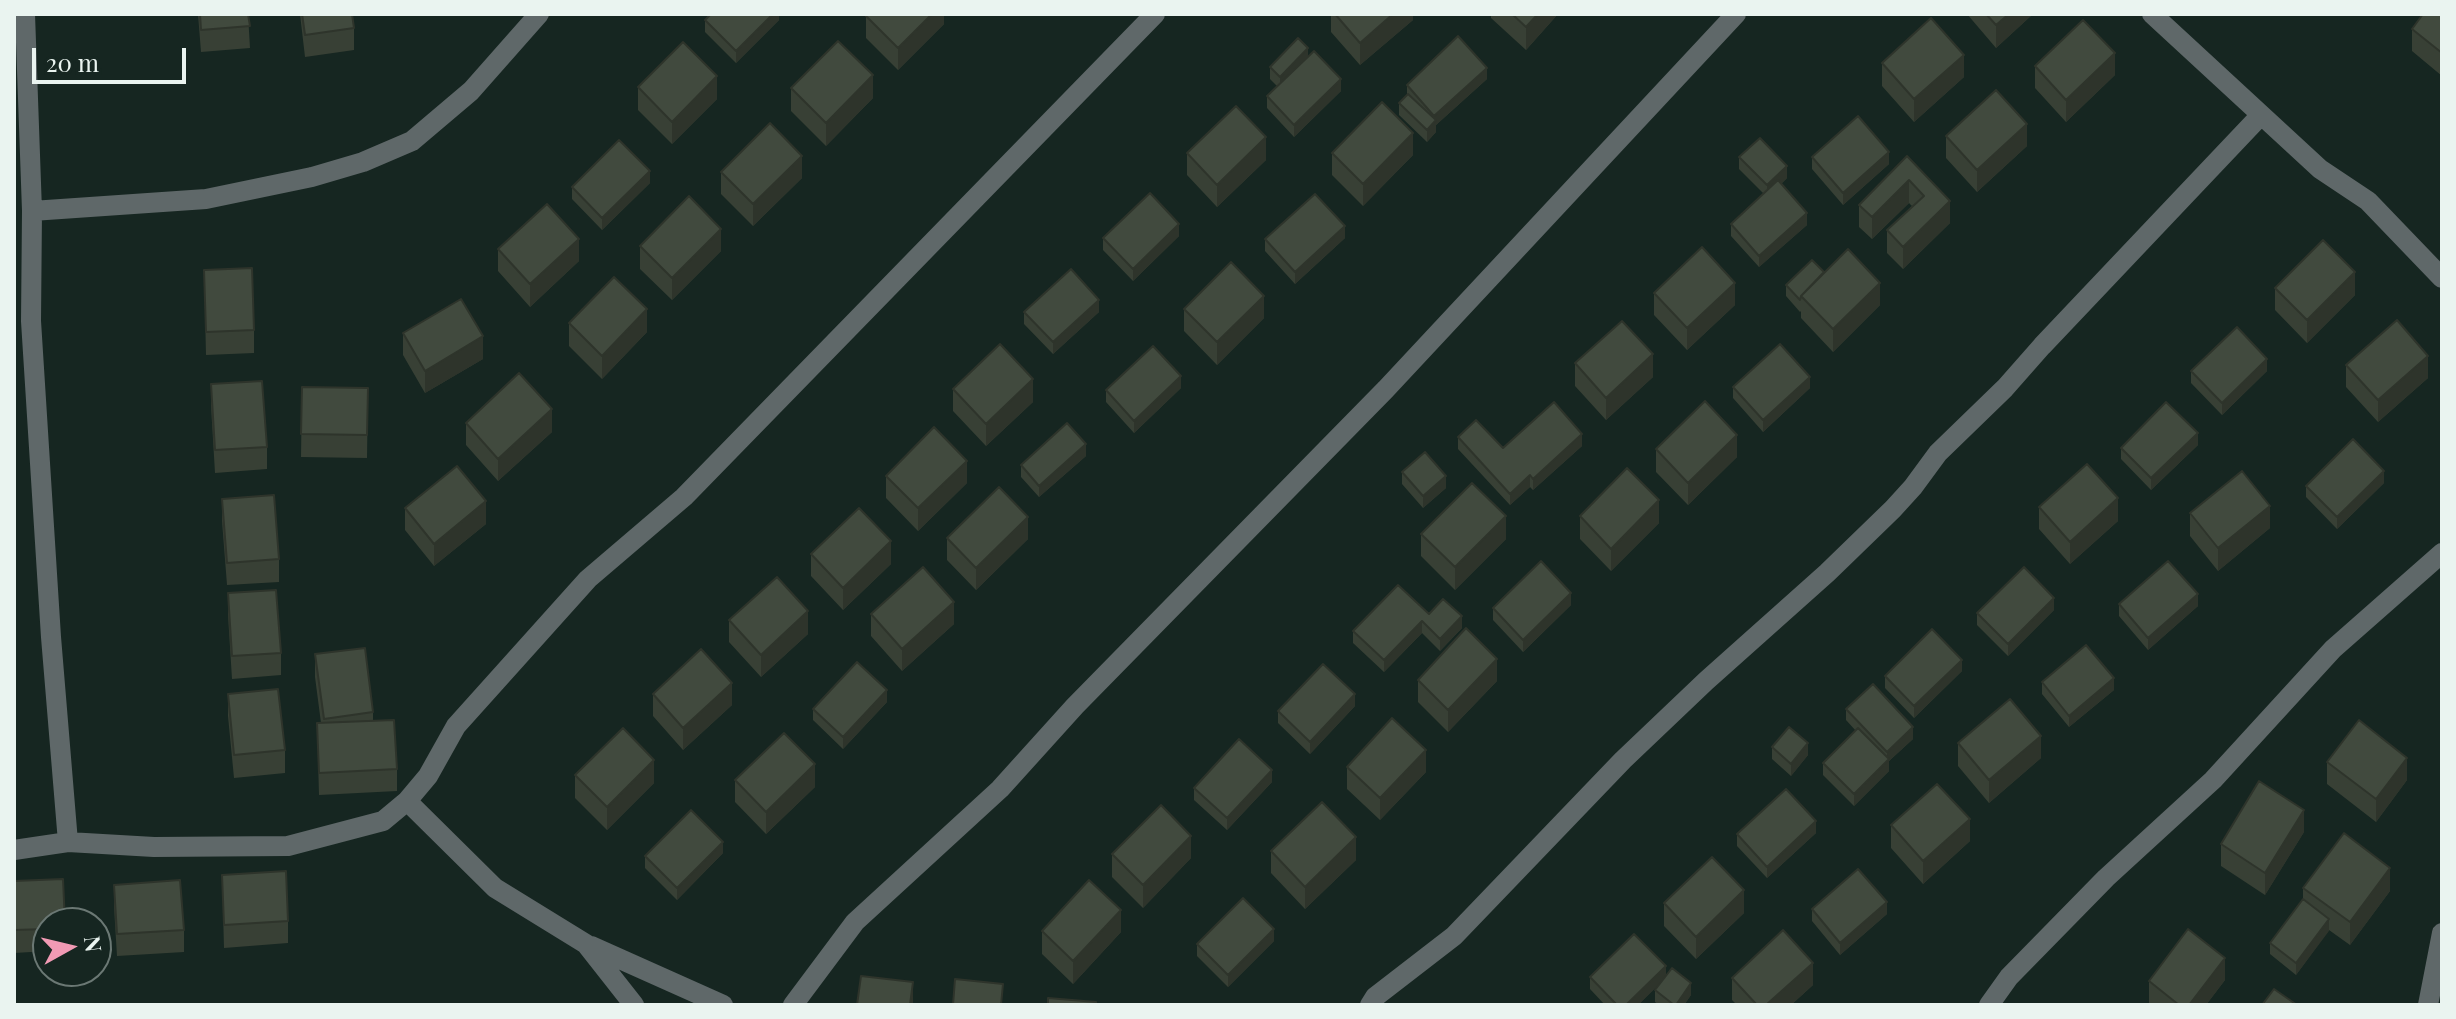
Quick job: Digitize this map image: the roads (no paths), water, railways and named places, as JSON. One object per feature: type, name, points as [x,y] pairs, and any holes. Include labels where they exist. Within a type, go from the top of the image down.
[{"type":"street","points":[[25,14],[32,211],[32,336],[51,637],[68,842]]},
{"type":"street","points":[[32,211],[206,199],[312,177],[363,162],[412,141],[471,91],[539,14]]},
{"type":"street","points":[[14,850],[68,842],[154,847],[288,846],[383,821],[407,801],[428,776],[456,726],[588,579],[684,497],[1155,14]]},
{"type":"street","points":[[793,1005],[855,922],[1000,789],[1075,706],[1386,389],[1736,14]]},
{"type":"street","points":[[2152,14],[2320,169],[2368,201],[2442,278]]},
{"type":"street","points":[[1370,1005],[1375,997],[1454,936],[1623,760],[1893,509],[1938,453],[2005,388],[2052,334],[2261,115]]},
{"type":"street","points":[[1989,1005],[2009,977],[2106,878],[2213,780],[2333,649],[2442,553]]},
{"type":"street","points":[[407,801],[495,888],[586,944],[723,1005]]},
{"type":"street","points":[[2428,1005],[2442,933]]},
{"type":"street","points":[[586,944],[634,1005]]}]
